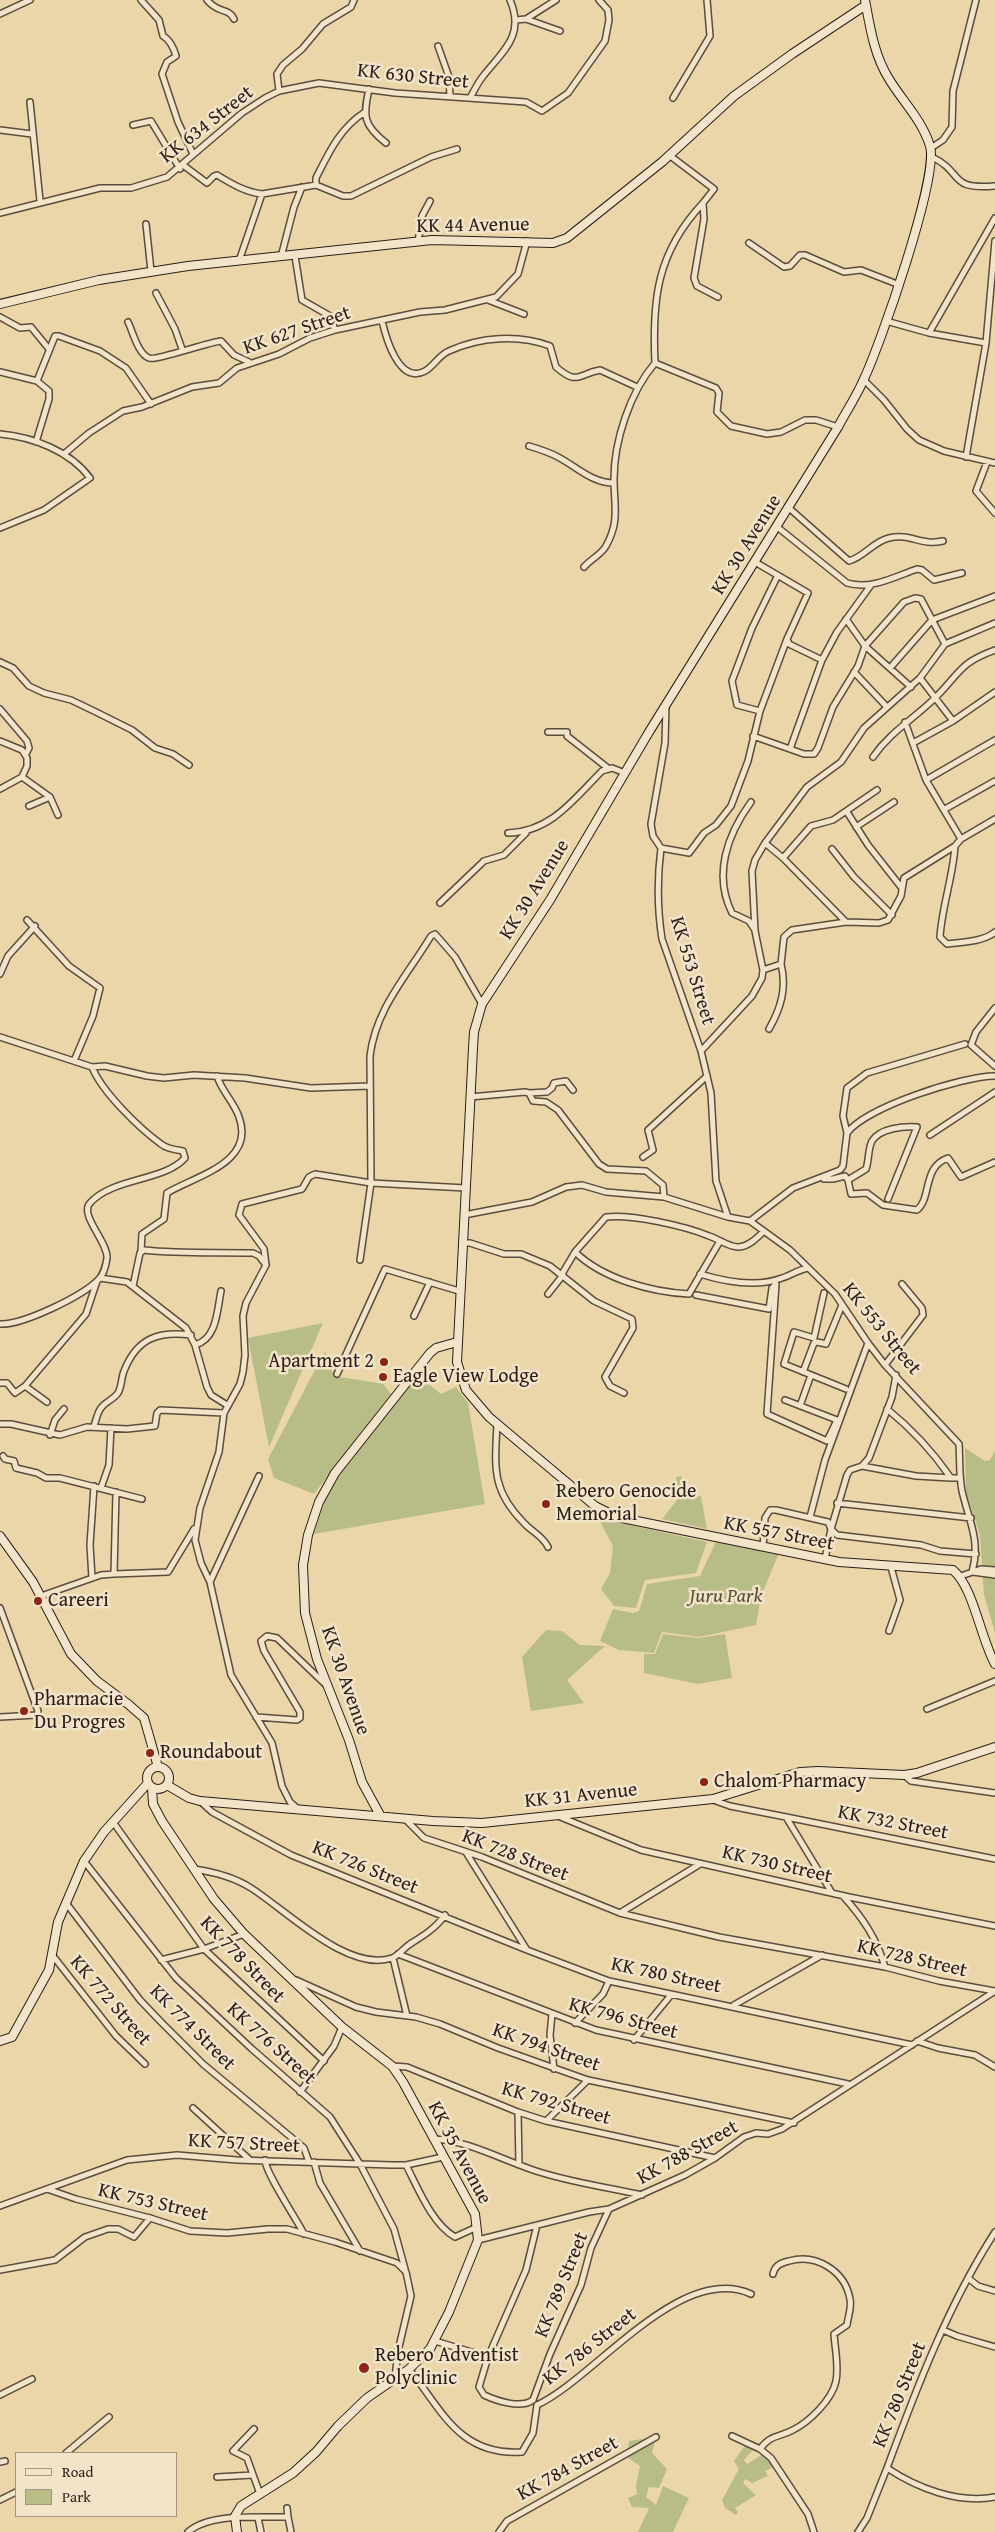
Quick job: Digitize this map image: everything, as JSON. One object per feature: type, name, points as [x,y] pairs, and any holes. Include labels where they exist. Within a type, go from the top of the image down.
[{"type":"main road","name":"KK 30 Avenue","points":[[380,1815],[362,1782],[329,1688],[317,1660],[304,1591],[303,1565],[307,1542],[320,1502],[335,1473],[430,1353],[436,1348],[456,1342],[474,1032],[482,1004],[553,894],[666,705],[838,428],[864,380],[886,321],[910,251],[930,175],[932,157],[931,148],[919,121],[883,68],[872,37],[865,3]]},
{"type":"main road","name":"KK 44 Avenue","points":[[0,304],[99,280],[151,271],[239,261],[448,239],[553,243],[567,238],[669,155],[734,96],[865,3]]},
{"type":"main road","name":"KK 557 Street","points":[[456,1342],[457,1362],[466,1390],[473,1402],[595,1506],[606,1512],[628,1520],[825,1559],[891,1567],[942,1568],[953,1570],[961,1576]]},
{"type":"main road","points":[[0,1536],[41,1596],[71,1654],[100,1683],[144,1718],[158,1768],[168,1774],[167,1785],[160,1789],[150,1785]]},
{"type":"main road","points":[[961,1576],[967,1588],[988,1651],[995,1664]]},
{"type":"main road","name":"KK 31 Avenue","points":[[167,1785],[189,1798],[200,1801],[482,1823],[713,1799],[800,1772],[818,1771],[904,1775],[917,1773],[995,1747]]},
{"type":"main road","points":[[0,2041],[12,2037],[23,2021],[50,1970],[54,1934],[84,1861],[113,1822],[150,1785],[149,1772],[158,1768]]},
{"type":"main road","name":"KK 35 Avenue","points":[[150,1785],[152,1800],[158,1814],[214,1899],[244,1934],[295,1980],[342,2027],[392,2066],[403,2082],[475,2214],[478,2227],[478,2240],[435,2341],[423,2356],[409,2369],[367,2398],[338,2426],[316,2452],[292,2473],[242,2506],[234,2516]]},
{"type":"main road","points":[[234,2516],[237,2532]]},
{"type":"street","points":[[0,14],[30,0]]},
{"type":"street","points":[[142,0],[159,20],[163,36],[168,38],[174,48],[176,56],[166,62],[162,74],[178,122],[194,154]]},
{"type":"street","points":[[207,0],[214,9],[228,12],[234,19]]},
{"type":"street","name":"KK 634 Street","points":[[0,212],[40,201],[59,200],[100,188],[131,188],[167,177],[256,103],[279,91],[277,74],[283,65],[302,49],[322,24],[351,7],[354,0]]},
{"type":"street","points":[[470,98],[484,75],[505,52],[515,28],[516,20],[510,0]]},
{"type":"street","points":[[526,19],[556,0]]},
{"type":"street","name":"KK 630 Street","points":[[279,91],[318,83],[526,102],[542,111],[568,93],[605,41],[608,30],[608,10],[600,0]]},
{"type":"street","points":[[673,98],[710,36],[707,0]]},
{"type":"street","points":[[931,148],[944,140],[952,127],[953,92],[976,0]]},
{"type":"street","points":[[516,20],[526,19],[560,31]]},
{"type":"street","points":[[438,46],[449,77],[450,96]]},
{"type":"street","points":[[369,89],[364,112],[371,130],[386,143]]},
{"type":"street","points":[[30,102],[40,201]]},
{"type":"street","points":[[316,185],[316,178],[341,131],[349,122],[364,112]]},
{"type":"street","points":[[133,124],[151,121],[181,167],[207,183],[216,175],[227,183],[249,192],[262,194],[316,185],[343,196],[351,196],[431,157],[457,149]]},
{"type":"street","points":[[0,130],[32,134]]},
{"type":"street","points":[[584,567],[606,548],[614,531],[617,508],[614,484],[620,434],[636,387],[656,363],[655,300],[661,270],[682,228],[714,192],[713,187],[669,155]]},
{"type":"street","points":[[932,157],[944,163],[958,181],[966,186],[975,188],[995,186]]},
{"type":"street","points":[[281,257],[294,207],[302,187]]},
{"type":"street","points":[[239,261],[262,194]]},
{"type":"street","points":[[418,242],[422,216],[430,201]]},
{"type":"street","points":[[703,204],[704,219],[696,260],[695,282],[702,289],[718,297]]},
{"type":"street","points":[[928,333],[995,218]]},
{"type":"street","points":[[146,224],[151,271]]},
{"type":"street","name":"KK 627 Street","points":[[64,454],[118,413],[151,404],[192,388],[219,383],[237,368],[249,362],[279,354],[292,346],[336,330],[488,300],[505,290],[518,274],[528,241]]},
{"type":"street","points":[[966,457],[986,343],[995,242]]},
{"type":"street","points":[[749,243],[784,267],[790,266],[800,255],[805,255],[844,272],[861,270],[898,284]]},
{"type":"street","points":[[294,256],[302,300],[330,316],[336,330]]},
{"type":"street","points":[[156,293],[175,329],[182,349]]},
{"type":"street","points":[[488,300],[524,314]]},
{"type":"street","points":[[0,317],[20,328],[31,327],[49,349]]},
{"type":"street","points":[[382,321],[389,348],[405,370],[412,373],[424,372],[450,350],[487,341],[522,338],[550,346],[556,367],[574,378],[582,378],[600,370],[636,387]]},
{"type":"street","points":[[886,321],[928,333],[986,343]]},
{"type":"street","points":[[128,322],[142,352],[149,358],[159,358],[182,349],[221,341],[234,355],[249,362]]},
{"type":"street","points":[[37,381],[49,349],[57,336],[100,351],[132,374],[151,404]]},
{"type":"street","points":[[656,363],[716,388],[719,393],[717,412],[731,426],[774,435],[805,420],[816,420],[838,428]]},
{"type":"street","points":[[0,372],[37,381],[49,394],[36,442]]},
{"type":"street","points":[[864,380],[919,440],[944,451],[995,463]]},
{"type":"street","points":[[0,434],[36,442],[64,454],[89,476],[90,481],[44,510],[2,527]]},
{"type":"street","points":[[529,446],[555,455],[601,482],[614,484]]},
{"type":"street","points":[[987,462],[976,491],[995,513]]},
{"type":"street","points":[[789,508],[849,561],[888,538],[907,536],[925,543],[943,541]]},
{"type":"street","points":[[776,526],[847,583],[862,586],[872,585],[916,569],[922,570],[934,580],[962,573]]},
{"type":"street","points":[[666,705],[665,744],[651,824],[654,836],[662,848],[689,853],[704,833],[721,820],[731,806],[748,761],[760,711],[787,638],[808,594],[806,590],[777,578],[755,562]]},
{"type":"street","points":[[760,711],[738,705],[732,681],[752,628],[777,578]]},
{"type":"street","points":[[790,749],[822,660],[846,619],[872,585]]},
{"type":"street","points":[[890,668],[932,620],[995,596]]},
{"type":"street","points":[[754,736],[804,754],[814,754],[833,707],[854,672],[865,646],[904,602],[918,598],[945,644]]},
{"type":"street","points":[[846,619],[865,646],[911,687]]},
{"type":"street","points":[[701,1051],[752,996],[762,978],[763,970],[755,931],[752,871],[755,860],[765,843],[807,788],[841,762],[864,728],[886,706],[920,678],[945,644],[995,623]]},
{"type":"street","points":[[787,638],[789,644],[822,660]]},
{"type":"street","points":[[873,758],[892,733],[936,697],[967,662],[995,650]]},
{"type":"street","points":[[0,662],[13,668],[28,686],[44,693],[71,700],[110,718],[132,730],[154,748],[172,754],[189,764]]},
{"type":"street","points":[[854,672],[886,706]]},
{"type":"street","points":[[920,678],[953,722]]},
{"type":"street","points":[[913,743],[953,722],[995,692]]},
{"type":"street","points":[[0,709],[27,741],[29,748],[26,754],[27,766],[22,777],[0,790]]},
{"type":"street","points":[[905,722],[926,780],[945,809],[961,839]]},
{"type":"street","points":[[548,732],[567,732],[567,736],[609,769]]},
{"type":"street","points":[[0,740],[26,754]]},
{"type":"street","points":[[926,780],[995,740]]},
{"type":"street","points":[[440,903],[484,861],[504,855],[526,832],[564,811],[602,771],[616,769],[625,773]]},
{"type":"street","points":[[22,777],[50,797],[58,815]]},
{"type":"street","points":[[945,809],[995,781]]},
{"type":"street","points":[[783,858],[811,826],[833,820],[877,790]]},
{"type":"street","points":[[29,806],[50,797]]},
{"type":"street","points":[[751,802],[739,818],[729,841],[722,874],[732,913],[749,921],[755,931]]},
{"type":"street","points":[[856,827],[894,802]]},
{"type":"street","points":[[847,812],[868,846],[901,887]]},
{"type":"street","points":[[769,1029],[777,1015],[784,989],[781,964],[784,937],[792,930],[846,922],[885,922],[892,915],[901,896],[904,878],[955,846],[961,839],[995,819]]},
{"type":"street","points":[[508,833],[526,832]]},
{"type":"street","points":[[765,843],[783,858],[846,922]]},
{"type":"street","points":[[955,846],[953,867],[941,919],[940,937],[947,944],[968,942],[991,936],[995,932]]},
{"type":"street","name":"KK 553 Street","points":[[662,848],[657,894],[662,939],[701,1051],[707,1076],[711,1093],[716,1181],[728,1218]]},
{"type":"street","points":[[832,849],[854,877],[892,915]]},
{"type":"street","points":[[27,920],[35,926],[69,966],[100,988],[93,1016],[74,1061]]},
{"type":"street","points":[[0,974],[8,956],[29,930],[35,926]]},
{"type":"street","points":[[360,1260],[371,1182],[369,1086],[372,1036],[381,1014],[399,983],[431,936],[435,934],[455,957],[482,1004]]},
{"type":"street","points":[[763,970],[781,964]]},
{"type":"street","points":[[995,1008],[976,1032],[971,1046],[995,1066]]},
{"type":"street","points":[[0,1038],[92,1067],[105,1066],[164,1078],[217,1076],[245,1078],[311,1088],[369,1086]]},
{"type":"street","points":[[464,1215],[532,1202],[574,1185],[582,1185],[615,1193],[664,1197],[728,1218],[750,1221],[793,1188],[804,1182],[835,1173],[843,1166],[847,1133],[843,1116],[847,1088],[867,1073],[965,1044]]},
{"type":"street","points":[[0,1383],[7,1383],[15,1393],[25,1386],[86,1314],[106,1254],[105,1248],[87,1212],[90,1203],[122,1184],[163,1172],[183,1161],[186,1155],[183,1151],[164,1146],[149,1134],[100,1085],[92,1067]]},
{"type":"street","points":[[133,1286],[141,1251],[142,1234],[164,1219],[167,1193],[212,1172],[230,1159],[242,1139],[243,1130],[237,1112],[225,1095],[217,1076]]},
{"type":"street","points":[[643,1158],[653,1150],[648,1130],[707,1076]]},
{"type":"street","points":[[847,1133],[851,1127],[874,1114],[916,1095],[973,1078],[995,1076]]},
{"type":"street","points":[[470,1097],[547,1092],[558,1082],[566,1081],[573,1090]]},
{"type":"street","points":[[930,1135],[995,1092]]},
{"type":"street","points":[[528,1093],[533,1100],[546,1102],[558,1110],[599,1164],[607,1169],[646,1171],[663,1185],[664,1197]]},
{"type":"street","points":[[848,1180],[866,1169],[872,1141],[881,1134],[902,1126],[917,1128],[888,1199]]},
{"type":"street","points":[[821,1178],[833,1179],[845,1176],[848,1180],[851,1194],[867,1193],[883,1205],[917,1210],[924,1199],[927,1179],[942,1160],[948,1158],[960,1177],[995,1162]]},
{"type":"street","points":[[299,1810],[289,1801],[282,1786],[272,1743],[229,1669],[210,1582],[197,1551],[196,1527],[200,1508],[216,1467],[224,1413],[240,1384],[244,1366],[243,1316],[246,1303],[266,1265],[264,1249],[239,1215],[242,1204],[302,1189],[312,1174],[371,1182],[466,1188]]},
{"type":"street","points":[[548,1294],[575,1252],[606,1217],[616,1216],[662,1223],[709,1236],[739,1247],[748,1244],[764,1231]]},
{"type":"street","name":"KK 553 Street","points":[[750,1221],[790,1250],[834,1294],[885,1365],[960,1444],[960,1478]]},
{"type":"street","points":[[575,1252],[598,1268],[622,1279],[689,1294],[720,1241]]},
{"type":"street","points":[[463,1243],[470,1243],[504,1254],[521,1254],[550,1266],[594,1301],[634,1321],[633,1328],[605,1377],[610,1386],[624,1393]]},
{"type":"street","points":[[141,1251],[253,1253],[259,1256],[266,1265]]},
{"type":"street","points":[[700,1274],[722,1280],[763,1283],[808,1268]]},
{"type":"street","points":[[337,1374],[386,1269],[459,1291]]},
{"type":"street","points":[[0,1324],[27,1320],[78,1294],[98,1280],[121,1281],[133,1286],[155,1306],[186,1328],[196,1345],[207,1387],[212,1395],[227,1405]]},
{"type":"street","points":[[414,1316],[430,1282]]},
{"type":"street","points":[[696,1295],[769,1309],[772,1288],[776,1284],[767,1414],[827,1441],[837,1420],[785,1400]]},
{"type":"street","points":[[885,1365],[923,1315],[922,1308],[902,1284]]},
{"type":"street","points":[[196,1345],[204,1343],[211,1335],[221,1291]]},
{"type":"street","points":[[824,1293],[814,1338],[794,1332],[784,1364],[846,1389]]},
{"type":"street","points":[[803,1372],[814,1343],[826,1344],[842,1305]]},
{"type":"street","points":[[94,1426],[100,1410],[119,1391],[123,1373],[137,1348],[153,1337],[175,1333],[191,1335]]},
{"type":"street","points":[[810,1517],[825,1460],[868,1343]]},
{"type":"street","points":[[800,1406],[811,1375]]},
{"type":"street","points":[[862,1466],[869,1458],[892,1397],[896,1375]]},
{"type":"street","points":[[25,1386],[47,1402]]},
{"type":"street","points":[[50,1434],[55,1420],[64,1409]]},
{"type":"street","points":[[887,1409],[918,1436],[936,1456],[951,1478]]},
{"type":"street","points":[[0,1424],[11,1424],[50,1434],[66,1435],[94,1426],[127,1429],[155,1426],[158,1423],[157,1413],[160,1410],[224,1413]]},
{"type":"street","points":[[497,1424],[496,1463],[500,1491],[517,1516],[546,1541],[548,1547]]},
{"type":"street","points":[[102,1488],[110,1465],[111,1428]]},
{"type":"street","points":[[3,1456],[4,1459],[14,1461],[16,1468],[36,1473],[46,1478],[60,1478],[142,1499]]},
{"type":"street","points":[[825,1559],[837,1503],[850,1470],[862,1466],[916,1476],[960,1478],[975,1532],[976,1554],[972,1572]]},
{"type":"street","points":[[210,1582],[259,1476]]},
{"type":"street","points":[[92,1578],[90,1544],[94,1486]]},
{"type":"street","points":[[114,1574],[116,1492]]},
{"type":"street","points":[[837,1503],[970,1518]]},
{"type":"street","points":[[763,1547],[764,1518],[770,1510],[828,1522],[831,1529],[837,1535],[921,1544],[940,1551],[976,1554]]},
{"type":"street","points":[[41,1596],[92,1578],[114,1574],[168,1572],[196,1527]]},
{"type":"street","points":[[888,1631],[900,1600],[891,1567]]},
{"type":"street","points":[[961,1576],[972,1572],[995,1570]]},
{"type":"street","points":[[972,1572],[995,1575]]},
{"type":"street","points":[[0,1608],[38,1711],[37,1715],[28,1717],[0,1717]]},
{"type":"street","points":[[256,1717],[297,1720],[300,1718],[300,1712],[264,1651],[261,1640],[267,1636],[276,1638],[329,1688]]},
{"type":"street","points":[[927,1709],[995,1681]]},
{"type":"street","points":[[904,1775],[911,1781],[995,1793]]},
{"type":"street","name":"KK 732 Street","points":[[713,1799],[730,1806],[995,1859]]},
{"type":"street","name":"KK 726 Street","points":[[200,1801],[212,1812],[291,1855],[445,1915],[527,1950]]},
{"type":"street","name":"KK 730 Street","points":[[557,1816],[635,1848],[843,1896],[995,1926]]},
{"type":"street","points":[[786,1816],[832,1893]]},
{"type":"street","name":"KK 728 Street","points":[[405,1818],[420,1836],[467,1854],[482,1857],[620,1913],[719,1937],[885,1967],[939,1981],[995,1991]]},
{"type":"street","name":"KK 778 Street","points":[[113,1822],[204,1949],[324,2061]]},
{"type":"street","points":[[467,1854],[527,1950]]},
{"type":"street","name":"KK 776 Street","points":[[84,1861],[176,1978],[300,2092],[330,2116],[360,2164],[394,2229],[405,2269]]},
{"type":"street","points":[[620,1913],[700,1864]]},
{"type":"street","name":"KK 796 Street","points":[[193,1869],[214,1872],[250,1888],[324,1940],[353,1954],[370,1959],[395,1956],[575,2023],[634,2040],[849,2084]]},
{"type":"street","points":[[843,1896],[869,1928],[885,1967]]},
{"type":"street","name":"KK 774 Street","points":[[66,1902],[140,2000],[203,2064],[304,2148],[320,2183],[360,2251]]},
{"type":"street","points":[[407,2016],[395,1956],[428,1932],[445,1915]]},
{"type":"street","points":[[161,1960],[204,1949],[244,1934]]},
{"type":"street","name":"KK 780 Street","points":[[527,1950],[609,1981],[912,2044]]},
{"type":"street","points":[[734,2006],[822,1955]]},
{"type":"street","name":"KK 772 Street","points":[[52,1956],[116,2036],[145,2064]]},
{"type":"street","name":"KK 794 Street","points":[[295,1980],[356,2007],[440,2024],[554,2069],[588,2080],[794,2123]]},
{"type":"street","points":[[575,2023],[603,1994],[609,1981]]},
{"type":"street","name":"KK 788 Street","points":[[478,2240],[609,2209],[643,2195],[715,2158],[744,2137],[768,2134],[794,2123],[849,2084],[995,1991]]},
{"type":"street","points":[[634,2040],[672,1995]]},
{"type":"street","points":[[552,2014],[550,2035],[554,2069]]},
{"type":"street","points":[[300,2092],[334,2046],[342,2027]]},
{"type":"street","points":[[918,2041],[938,2048],[975,2055],[995,2067]]},
{"type":"street","name":"KK 792 Street","points":[[392,2066],[416,2070],[518,2112],[546,2121],[715,2158]]},
{"type":"street","points":[[546,2121],[588,2080]]},
{"type":"street","points":[[194,2108],[250,2160]]},
{"type":"street","points":[[518,2112],[519,2165]]},
{"type":"street","points":[[433,2139],[471,2146],[535,2171],[643,2195]]},
{"type":"street","name":"KK 757 Street","points":[[0,2206],[127,2160],[177,2155],[250,2160],[406,2165],[443,2157]]},
{"type":"street","points":[[264,2160],[267,2171],[276,2182],[305,2234]]},
{"type":"street","points":[[406,2165],[430,2209],[444,2229],[455,2237],[478,2227]]},
{"type":"street","name":"KK 753 Street","points":[[47,2189],[190,2231],[227,2233],[279,2229],[305,2234],[390,2260],[405,2269]]},
{"type":"street","name":"KK 789 Street","points":[[533,2400],[550,2354],[581,2285],[591,2248],[609,2209]]},
{"type":"street","points":[[0,2270],[50,2262],[59,2258],[85,2237],[108,2229],[118,2229],[134,2238],[150,2218]]},
{"type":"street","points":[[435,2341],[488,2357],[526,2270],[537,2225]]},
{"type":"street","name":"KK 780 Street","points":[[995,2232],[968,2278],[943,2330],[914,2396],[887,2468],[904,2479],[933,2491],[966,2497],[995,2497]]},
{"type":"street","points":[[760,2449],[770,2437],[789,2432],[800,2425],[818,2410],[833,2390],[836,2375],[834,2334],[847,2325],[851,2305],[850,2298],[840,2278],[825,2264],[816,2259],[799,2258],[781,2263],[773,2274]]},
{"type":"street","points":[[396,2378],[398,2351],[411,2296],[405,2269]]},
{"type":"street","points":[[968,2278],[978,2286],[995,2291]]},
{"type":"street","name":"KK 786 Street","points":[[488,2357],[480,2392],[504,2402],[526,2404],[533,2400],[537,2405],[565,2387],[658,2312],[710,2291],[742,2290],[751,2294]]},
{"type":"street","points":[[943,2330],[995,2347]]},
{"type":"street","points":[[409,2369],[452,2427],[474,2444],[500,2450],[522,2452],[533,2433],[537,2405]]},
{"type":"street","points":[[0,2395],[32,2380]]},
{"type":"street","points":[[67,2452],[109,2417]]},
{"type":"street","points":[[254,2429],[233,2451],[247,2458],[260,2494]]},
{"type":"street","points":[[732,2436],[760,2449],[776,2464],[783,2478],[808,2514],[814,2532]]},
{"type":"street","name":"KK 784 Street","points":[[498,2532],[507,2521],[656,2437]]},
{"type":"street","points":[[858,2532],[867,2518],[887,2468]]},
{"type":"street","points":[[217,2477],[253,2475]]},
{"type":"street","points":[[0,2500],[15,2492]]},
{"type":"street","points":[[287,2508],[290,2532]]},
{"type":"street","points":[[188,2532],[208,2522],[234,2516],[258,2518],[288,2517]]},
{"type":"street","points":[[258,2518],[262,2532]]},
{"type":"green space","points":[[323,1323],[269,1447],[248,1338]]},
{"type":"green space","points":[[325,1351],[334,1376],[383,1384],[391,1394],[314,1494],[274,1478],[268,1459]]},
{"type":"green space","points":[[416,1374],[441,1394],[456,1387],[468,1403],[485,1504],[314,1534],[325,1500],[346,1464]]},
{"type":"green space","points":[[965,1448],[985,1461],[990,1460],[995,1451],[995,1633],[984,1595],[980,1535],[966,1491]]},
{"type":"green space","points":[[681,1476],[685,1495],[701,1496],[707,1529],[662,1519],[680,1496],[676,1477]]},
{"type":"green space","points":[[598,1518],[707,1542],[696,1573],[645,1580],[636,1608],[614,1606],[601,1589],[610,1573],[613,1546]]},
{"type":"green space","name":"Juru Park","points":[[717,1539],[779,1553],[761,1596],[756,1625],[699,1637],[662,1632],[654,1653],[619,1650],[600,1641],[613,1609],[632,1613],[639,1611],[647,1584],[700,1576]]},
{"type":"green space","points":[[546,1630],[562,1631],[580,1645],[605,1646],[567,1680],[584,1703],[531,1711],[522,1657]]},
{"type":"green space","points":[[663,1634],[698,1638],[725,1634],[732,1678],[698,1684],[644,1673],[644,1654],[655,1654]]},
{"type":"green space","points":[[656,2437],[652,2453],[667,2469],[659,2488],[649,2487],[646,2497],[656,2505],[663,2486],[689,2498],[673,2532],[638,2532],[649,2508],[632,2507],[628,2498],[637,2494],[636,2485],[640,2466],[627,2457],[629,2441]]},
{"type":"green space","points":[[746,2444],[754,2449],[744,2460],[747,2464],[763,2454],[771,2459],[775,2466],[765,2471],[768,2476],[752,2483],[745,2479],[743,2483],[756,2495],[735,2508],[738,2512],[736,2515],[725,2508],[722,2500],[739,2469],[734,2461]]},
{"type":"place","name":"Apartment 2","points":[[384,1362]]},
{"type":"place","name":"Eagle View Lodge","points":[[383,1377]]},
{"type":"place","name":"Rebero Genocide Memorial","points":[[546,1504]]},
{"type":"place","name":"Careeri","points":[[38,1601]]},
{"type":"place","name":"Pharmacie Du Progres","points":[[24,1711]]},
{"type":"place","name":"Roundabout","points":[[150,1753]]},
{"type":"place","name":"Chalom Pharmacy","points":[[704,1782]]},
{"type":"place","name":"Rebero Adventist Polyclinic","points":[[364,2368]]}]
